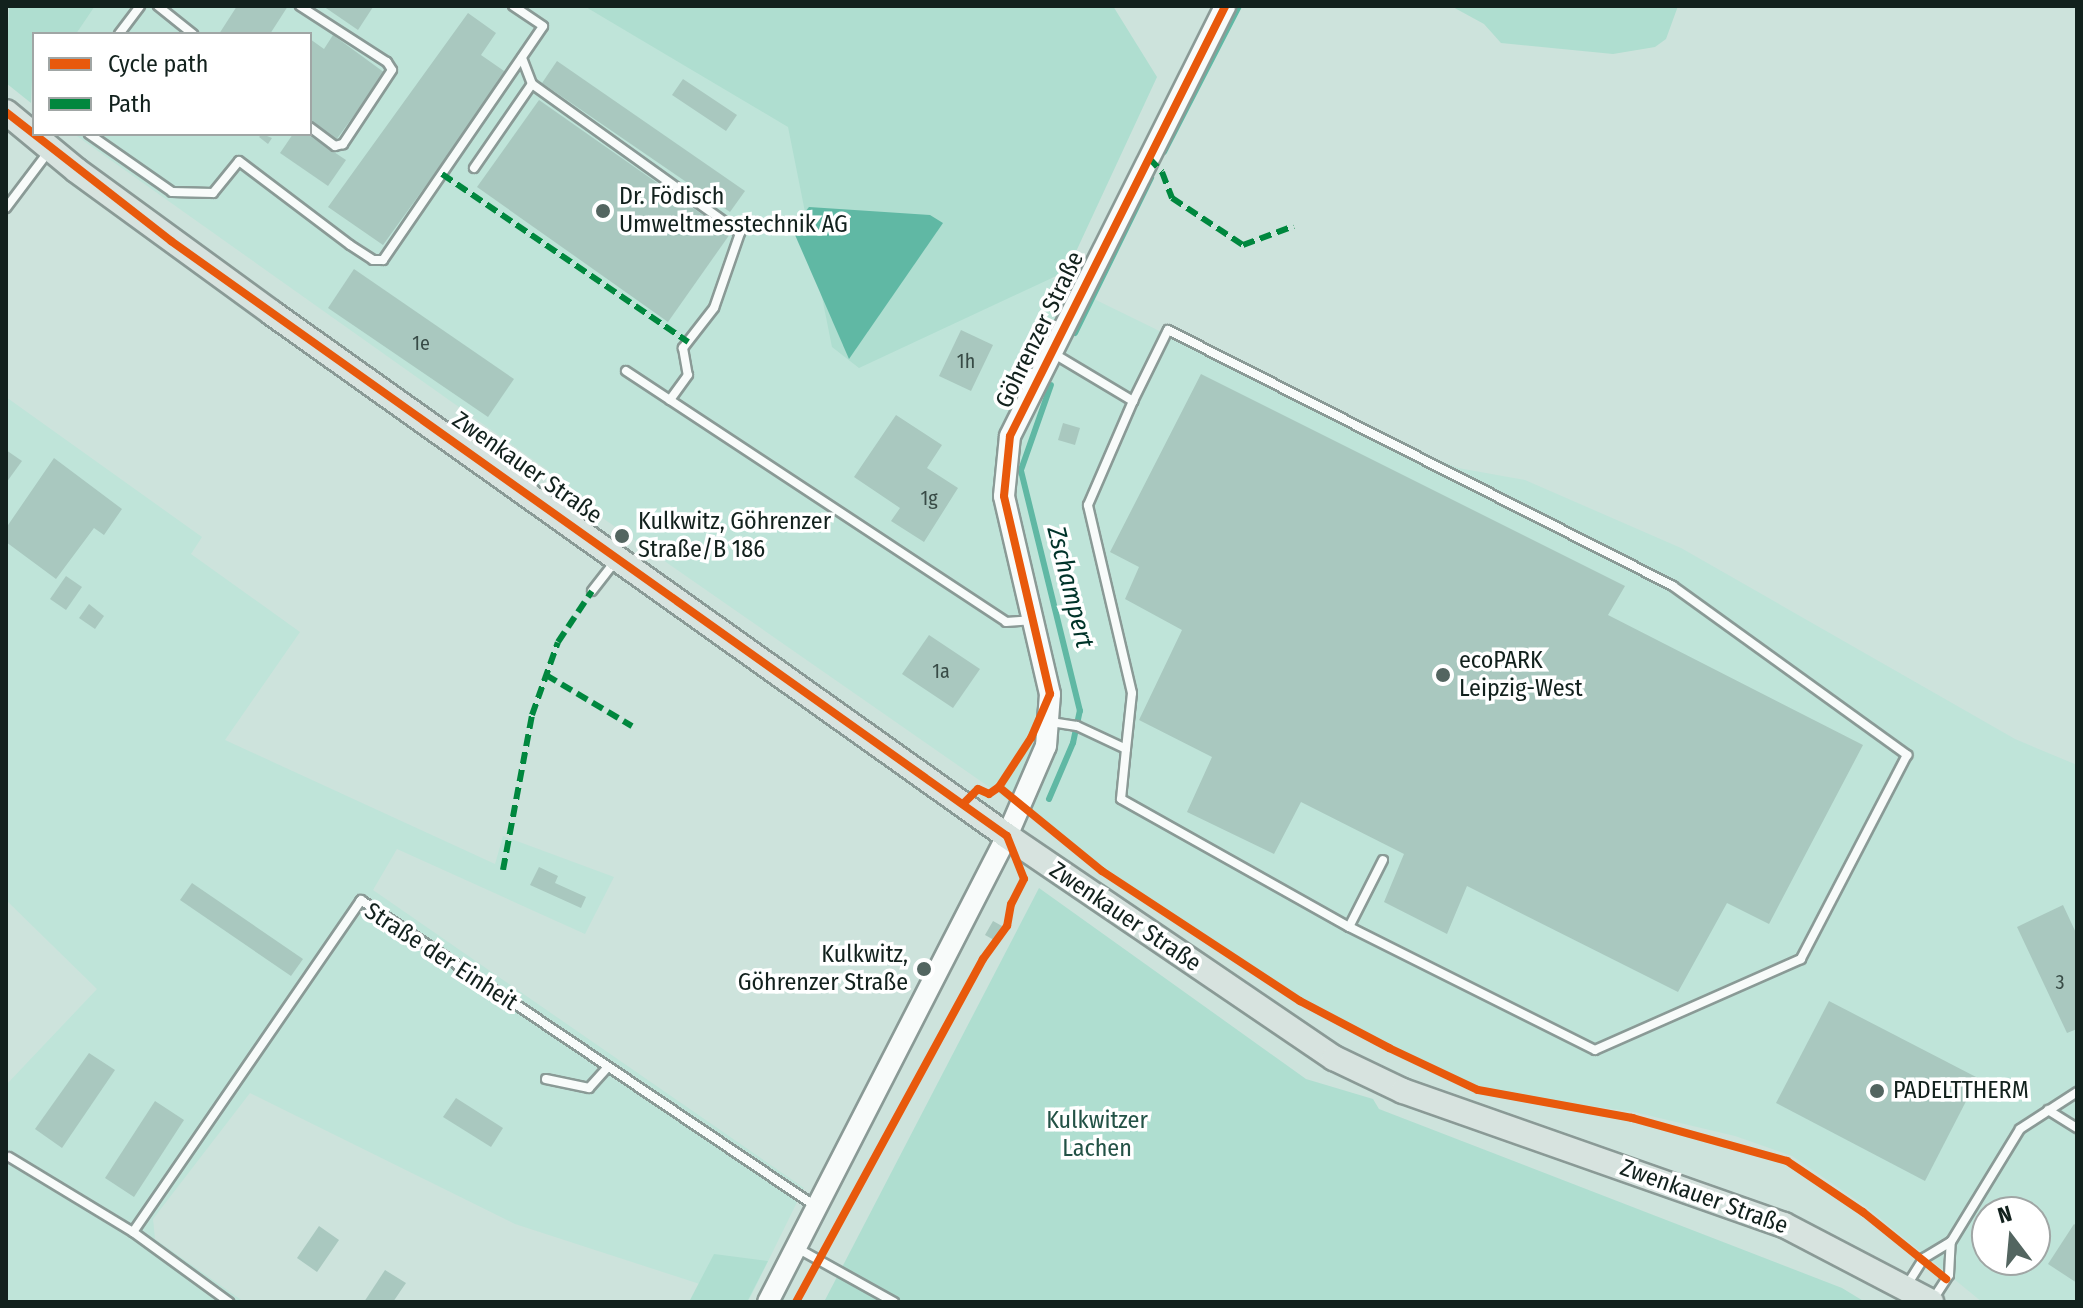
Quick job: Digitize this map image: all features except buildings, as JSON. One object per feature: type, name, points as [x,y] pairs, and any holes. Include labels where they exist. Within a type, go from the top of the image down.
[{"type":"main road","name":"Zwenkauer Straße","points":[[6,112],[32,133]]},
{"type":"main road","name":"Zwenkauer Straße","points":[[40,139],[171,241],[1007,836],[1334,1058],[1403,1091],[1731,1203],[1931,1302]]},
{"type":"street","name":"Göhrenzer Straße","points":[[1007,836],[1046,746],[1051,722],[1035,620],[1004,496],[1004,464],[1010,436],[1225,6]]},
{"type":"street","points":[[768,1302],[1007,836]]},
{"type":"lane","points":[[120,32],[140,6]]},
{"type":"lane","points":[[158,6],[190,32]]},
{"type":"lane","points":[[300,6],[387,62],[392,70],[343,144],[335,146],[312,129]]},
{"type":"lane","points":[[92,136],[172,192],[213,193],[239,161],[350,245],[373,260],[383,260],[543,26],[513,6]]},
{"type":"lane","points":[[522,58],[532,84],[740,233],[714,308],[683,348],[688,375],[670,400]]},
{"type":"lane","points":[[474,168],[532,84]]},
{"type":"lane","points":[[6,208],[40,139]]},
{"type":"lane","points":[[1168,330],[1673,586],[1907,755],[1801,959],[1595,1050],[1349,927],[1121,799],[1132,693],[1088,505],[1133,401],[1168,330]]},
{"type":"lane","points":[[1050,351],[1133,401]]},
{"type":"lane","points":[[626,371],[1006,622],[1035,620]]},
{"type":"lane","points":[[592,591],[618,557]]},
{"type":"lane","points":[[1051,722],[1077,726],[1126,749]]},
{"type":"lane","points":[[1349,927],[1383,860]]},
{"type":"lane","name":"Straße der Einheit","points":[[133,1232],[361,900],[815,1206]]},
{"type":"lane","points":[[546,1079],[589,1088],[608,1067]]},
{"type":"lane","points":[[1906,1288],[1924,1258],[1951,1242],[2020,1129],[2077,1092]]},
{"type":"lane","points":[[2048,1110],[2077,1128]]},
{"type":"lane","points":[[9,1157],[133,1232],[229,1302]]},
{"type":"lane","points":[[1931,1302],[1949,1275],[1951,1242]]},
{"type":"lane","points":[[796,1247],[894,1302]]},
{"type":"shaded area","points":[[95,6],[584,6],[1049,277],[1348,423],[1458,468],[1525,480],[1681,548],[2015,739],[2077,765],[2077,1302],[1982,1302],[1865,1206],[1792,1156],[1735,1136],[1634,1112],[1478,1090],[1400,1053],[1245,965],[545,478],[549,471],[77,136],[312,136],[312,32],[77,32]]},
{"type":"shaded area","points":[[809,207],[930,215],[943,223],[849,359],[792,228]]},
{"type":"shaded area","points":[[6,397],[202,537],[191,554],[300,632],[225,740],[495,864],[503,836],[614,877],[585,934],[397,849],[373,890],[804,1188],[749,1300],[515,1224],[250,1093],[153,1219],[155,1239],[244,1302],[6,1302],[6,1085],[97,989],[6,900]]},
{"type":"green space","points":[[9,6],[95,6],[77,32],[32,32],[31,103],[6,83]]},
{"type":"green space","points":[[584,6],[1113,6],[1157,77],[1067,271],[859,368],[832,347],[788,127]]},
{"type":"green space","points":[[1451,6],[1678,6],[1666,39],[1655,47],[1613,54],[1501,43],[1484,24]]},
{"type":"green space","name":"Kulkwitzer Lachen","points":[[1039,888],[1306,1079],[1373,1099],[1379,1109],[1842,1288],[1865,1302],[824,1302]]},
{"type":"green space","points":[[714,1254],[768,1261],[747,1302],[689,1302]]},
{"type":"waterway","name":"Zschampert","points":[[1164,152],[1239,6]]},
{"type":"waterway","name":"Zschampert","points":[[1075,333],[1151,178]]},
{"type":"waterway","name":"Zschampert","points":[[1049,799],[1073,743],[1080,711],[1021,470],[1051,385]]},
{"type":"marked path","points":[[1149,158],[1162,172],[1172,198],[1243,245],[1294,226]]},
{"type":"marked path","points":[[442,174],[688,342]]},
{"type":"marked path","points":[[503,870],[532,715],[558,642],[592,591]]},
{"type":"marked path","points":[[546,675],[632,726]]},
{"type":"cycle path","points":[[963,804],[978,789],[989,794],[999,787],[1031,738],[1050,694],[1004,496],[1010,436],[1225,6]]},
{"type":"cycle path","points":[[6,112],[32,132]]},
{"type":"cycle path","points":[[37,136],[171,241],[1007,836],[1024,879],[1011,904],[1007,926],[983,959],[796,1302]]},
{"type":"cycle path","points":[[999,787],[1102,871],[1300,1001],[1389,1048],[1478,1090],[1632,1118],[1787,1161],[1863,1212],[1946,1279]]},
{"type":"place","name":"Dr. Födisch Umweltmesstechnik AG","points":[[603,211]]},
{"type":"place","name":"Kulkwitz, Göhrenzer Straße/B 186","points":[[622,536]]},
{"type":"place","name":"ecoPARK Leipzig-West","points":[[1443,675]]},
{"type":"place","name":"Kulkwitz, Göhrenzer Straße","points":[[924,969]]},
{"type":"place","name":"PADELTTHERM","points":[[1877,1091]]}]
